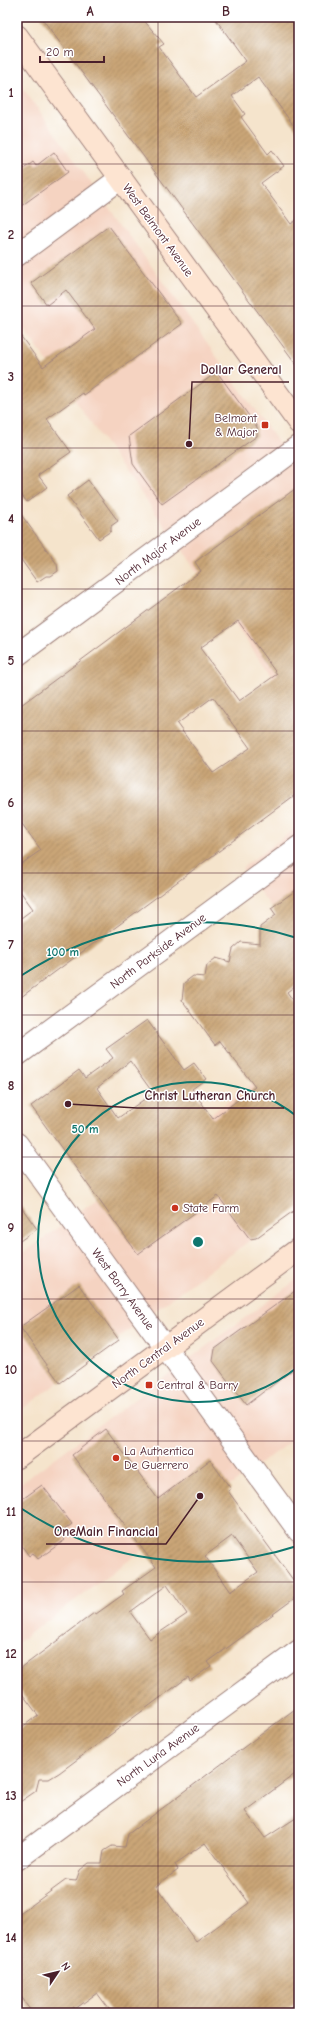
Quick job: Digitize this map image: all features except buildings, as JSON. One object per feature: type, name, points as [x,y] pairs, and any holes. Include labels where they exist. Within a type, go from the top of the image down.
[{"type":"main road","name":"West Belmont Avenue","points":[[17,36],[299,424]]},
{"type":"main road","name":"North Central Avenue","points":[[17,1457],[299,1249]]},
{"type":"street","points":[[17,255],[121,178]]},
{"type":"street","name":"North Major Avenue","points":[[17,655],[299,446]]},
{"type":"street","name":"North Parkside Avenue","points":[[17,1056],[299,847]]},
{"type":"street","name":"West Barry Avenue","points":[[17,1144],[299,1531]]},
{"type":"street","name":"North Luna Avenue","points":[[17,1859],[299,1651]]},
{"type":"shaded area","points":[[17,80],[299,471],[299,715],[17,319]]},
{"type":"shaded area","points":[[299,826],[299,944],[242,868]]},
{"type":"shaded area","points":[[299,1049],[299,1204],[17,1413],[17,1258]]},
{"type":"shaded area","points":[[299,1278],[299,1435],[17,1643],[17,1486]]},
{"type":"place","name":"Belmont & Major","points":[[265,425]]},
{"type":"place","name":"Dollar General","points":[[189,444]]},
{"type":"place","name":"Christ Lutheran Church","points":[[68,1104]]},
{"type":"place","name":"State Farm","points":[[175,1208]]},
{"type":"place","name":"Central & Barry","points":[[149,1385]]},
{"type":"place","name":"La Authentica De Guerrero","points":[[116,1458]]},
{"type":"place","name":"OneMain Financial","points":[[200,1496]]}]
